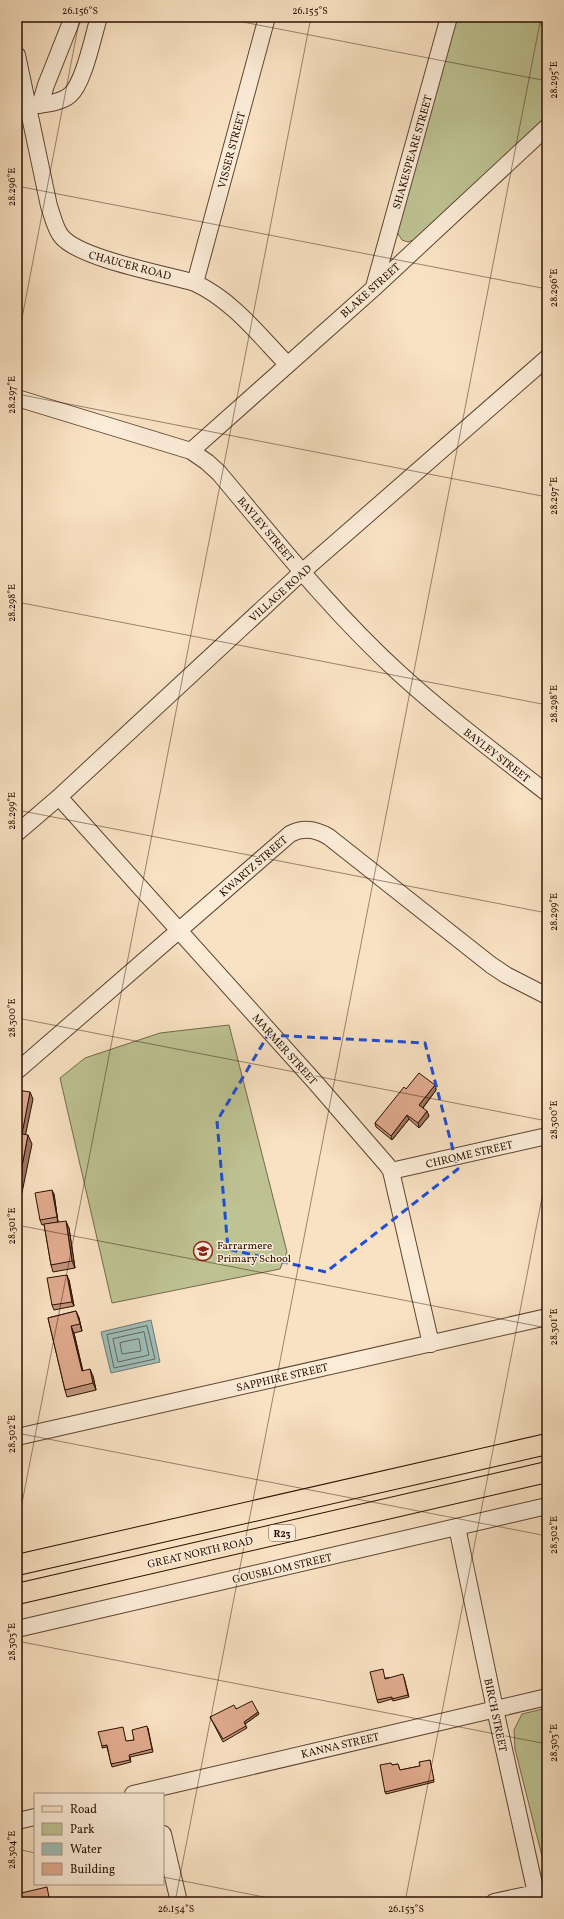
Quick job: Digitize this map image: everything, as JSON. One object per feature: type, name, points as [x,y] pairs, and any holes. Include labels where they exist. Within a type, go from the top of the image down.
[{"type":"main road","points":[[17,1565],[547,1444]]},
{"type":"main road","name":"GREAT NORTH ROAD","points":[[17,1594],[547,1472]]},
{"type":"street","points":[[34,106],[46,85],[73,17]]},
{"type":"street","points":[[34,106],[60,100],[70,95],[79,84],[99,17]]},
{"type":"street","name":"VISSER STREET","points":[[195,282],[267,17]]},
{"type":"street","name":"SHAKESPEARE STREET","points":[[374,288],[449,17]]},
{"type":"street","name":"CHAUCER ROAD","points":[[17,55],[34,106],[49,206],[55,225],[62,237],[88,254],[195,282],[218,295],[287,364]]},
{"type":"street","name":"BLAKE STREET","points":[[191,451],[374,288],[547,127]]},
{"type":"street","name":"VILLAGE ROAD","points":[[17,833],[59,797],[302,572],[547,358]]},
{"type":"street","name":"BAYLEY STREET","points":[[17,398],[191,451],[207,462],[219,473],[302,572],[359,634],[398,673],[461,726],[547,793]]},
{"type":"street","name":"MARMER STREET","points":[[59,797],[315,1082],[391,1171],[431,1344]]},
{"type":"street","name":"KWARTZ STREET","points":[[17,1072],[178,930],[290,834],[296,831],[310,829],[329,837],[491,965],[506,975],[547,996]]},
{"type":"street","name":"CHROME STREET","points":[[391,1171],[547,1136]]},
{"type":"street","name":"SAPPHIRE STREET","points":[[17,1437],[547,1317]]},
{"type":"street","name":"GOUSBLOM STREET","points":[[17,1629],[547,1506]]},
{"type":"street","name":"BIRCH STREET","points":[[457,1527],[494,1709],[537,1897]]},
{"type":"street","name":"KANNA STREET","points":[[143,1793],[153,1792],[494,1709],[547,1698]]},
{"type":"street","points":[[17,1821],[34,1817]]},
{"type":"street","points":[[164,1838],[179,1902]]},
{"type":"street","points":[[494,1902],[537,1897]]},
{"type":"highlighted area","points":[[268,1035],[425,1043],[458,1169],[326,1272],[228,1249],[217,1121]]},
{"type":"green space","points":[[454,17],[536,17],[547,34],[547,124],[419,238],[408,242],[402,240],[395,229]]},
{"type":"green space","points":[[229,1025],[287,1252],[280,1269],[112,1303],[60,1078],[85,1058],[160,1033]]},
{"type":"green space","points":[[547,1708],[547,1876],[515,1749],[514,1730],[522,1714]]},
{"type":"water","points":[[151,1320],[160,1362],[111,1373],[101,1332]]},
{"type":"building","points":[[419,1073],[435,1085],[419,1105],[427,1111],[418,1123],[407,1115],[391,1136],[375,1123],[404,1087],[406,1089]]},
{"type":"building","points":[[17,1090],[30,1092],[22,1134],[17,1133]]},
{"type":"building","points":[[17,1133],[28,1135],[17,1192]]},
{"type":"building","points":[[52,1190],[57,1217],[40,1220],[35,1193]]},
{"type":"building","points":[[66,1221],[72,1261],[51,1265],[44,1224]]},
{"type":"building","points":[[67,1275],[72,1302],[52,1305],[47,1278]]},
{"type":"building","points":[[76,1311],[80,1324],[71,1326],[82,1371],[90,1369],[93,1383],[65,1390],[48,1318]]},
{"type":"building","points":[[383,1669],[385,1679],[403,1674],[408,1695],[392,1699],[392,1697],[377,1700],[370,1672]]},
{"type":"building","points":[[252,1701],[258,1712],[244,1722],[246,1726],[223,1739],[210,1717],[234,1705],[236,1709]]},
{"type":"building","points":[[147,1726],[152,1749],[129,1755],[130,1760],[111,1764],[107,1745],[102,1746],[98,1732],[123,1727],[126,1741],[134,1740],[132,1730]]},
{"type":"building","points":[[430,1760],[434,1780],[385,1792],[380,1765],[391,1763],[392,1765],[398,1764],[400,1770],[420,1766],[419,1762]]},
{"type":"building","points":[[47,1887],[50,1902],[17,1902],[17,1894]]},
{"type":"place","name":"Farrarmere Primary School","points":[[203,1251]]}]
